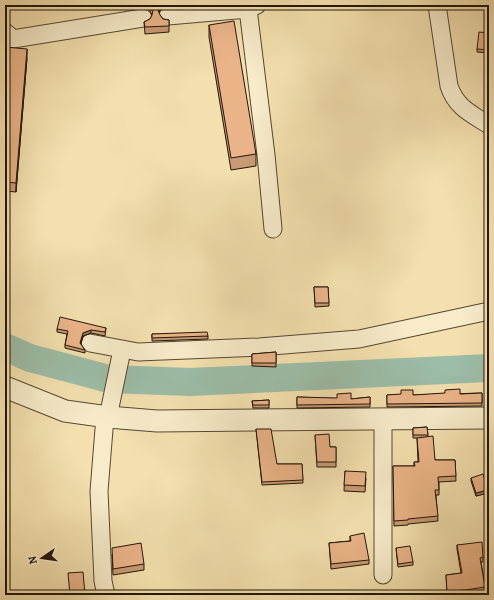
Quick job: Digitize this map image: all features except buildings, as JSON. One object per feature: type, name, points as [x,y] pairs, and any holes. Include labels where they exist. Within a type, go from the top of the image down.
[{"type":"street","points":[[437,5],[449,86],[453,98],[463,108],[489,125]]},
{"type":"street","points":[[168,16],[252,7],[273,229]]},
{"type":"street","points":[[5,32],[13,39],[143,18]]},
{"type":"street","points":[[90,343],[120,357],[138,352],[259,348],[359,339],[489,311]]},
{"type":"street","points":[[106,595],[103,581],[99,491],[106,417],[114,388],[120,357]]},
{"type":"street","points":[[5,387],[65,411],[106,417],[157,421],[489,418]]},
{"type":"street","points":[[383,419],[383,575]]},
{"type":"waterway","points":[[5,347],[30,358],[109,379],[190,382],[489,368]]}]
